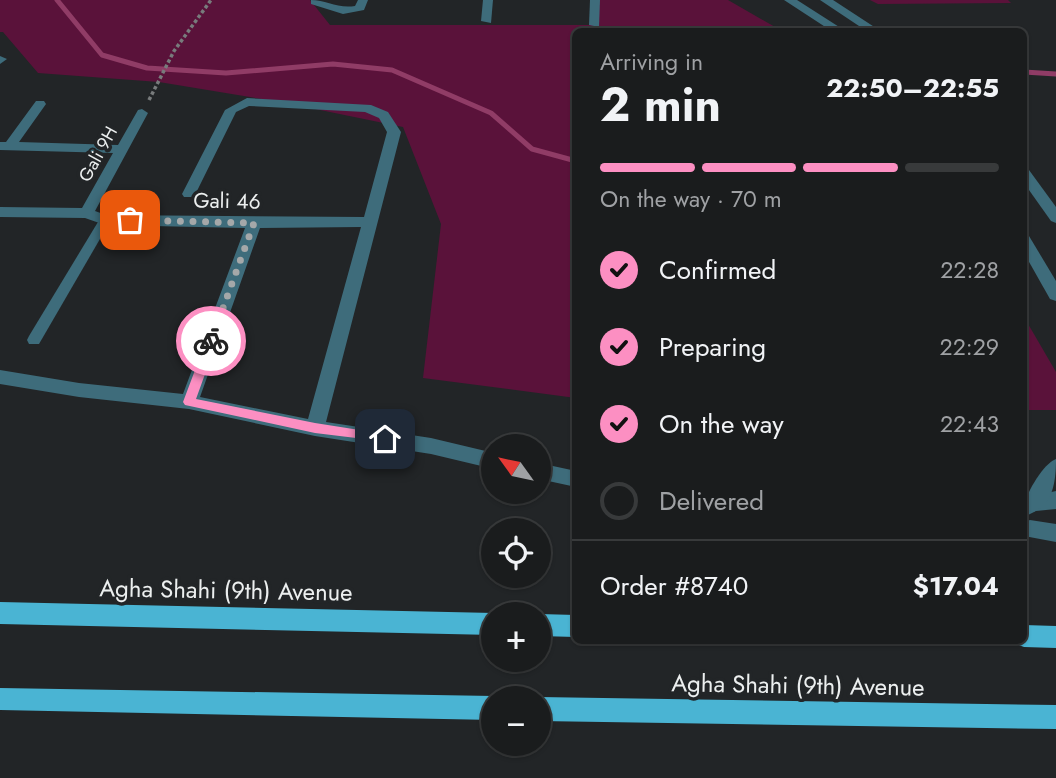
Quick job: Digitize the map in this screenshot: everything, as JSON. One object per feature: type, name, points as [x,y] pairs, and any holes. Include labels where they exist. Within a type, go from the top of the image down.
[{"type":"main road","name":"Agha Shahi (9th) Avenue","points":[[0,614],[481,624]]},
{"type":"main road","points":[[551,625],[572,626]]},
{"type":"main road","points":[[1027,636],[1056,637]]},
{"type":"main road","points":[[0,699],[481,708]]},
{"type":"main road","name":"Agha Shahi (9th) Avenue","points":[[551,709],[1056,717]]},
{"type":"street","points":[[316,0],[315,2],[329,8],[347,12],[360,9],[363,0]]},
{"type":"street","points":[[487,21],[488,0]]},
{"type":"street","points":[[595,0],[595,25]]},
{"type":"street","points":[[789,0],[835,28]]},
{"type":"street","points":[[825,0],[870,28]]},
{"type":"street","points":[[189,194],[231,110],[247,102],[365,108],[377,110],[388,118],[394,132],[315,428]]},
{"type":"street","points":[[5,146],[40,104]]},
{"type":"street","name":"Gali 9H","points":[[87,213],[142,113]]},
{"type":"street","points":[[5,146],[124,149]]},
{"type":"street","points":[[1027,177],[1056,218]]},
{"type":"street","name":"Gali 46","points":[[0,212],[87,213],[105,219],[254,223],[370,222]]},
{"type":"street","points":[[189,402],[254,223]]},
{"type":"street","points":[[1027,245],[1056,295]]},
{"type":"street","points":[[0,377],[79,390],[189,402],[315,428],[431,446],[481,458]]},
{"type":"street","points":[[1029,505],[1056,467]]},
{"type":"street","points":[[551,474],[572,478]]},
{"type":"street","points":[[1029,505],[1056,500]]},
{"type":"street","points":[[1027,528],[1056,526]]},
{"type":"street","points":[[1027,528],[1056,533]]},
{"type":"lane","points":[[34,340],[105,219]]},
{"type":"path","points":[[151,97],[174,51],[211,0]]},
{"type":"shaded area","points":[[0,0],[310,0],[330,25],[595,25],[596,0],[728,0],[777,28],[572,28],[572,397],[423,378],[441,224],[403,127],[286,103],[159,82],[38,73],[3,32],[0,32]]},
{"type":"shaded area","points":[[870,0],[1008,0],[1011,3],[878,4]]},
{"type":"shaded area","points":[[1027,322],[1056,372],[1056,410],[1027,410]]},
{"type":"waterway","points":[[57,0],[102,55],[147,68],[226,73],[333,64],[392,70],[491,113],[532,149],[572,160]]},
{"type":"waterway","points":[[1027,72],[1056,74]]},
{"type":"way so far","points":[[130,220],[254,223],[211,341]]},
{"type":"route","points":[[211,341],[189,402],[315,428],[385,439]]}]
